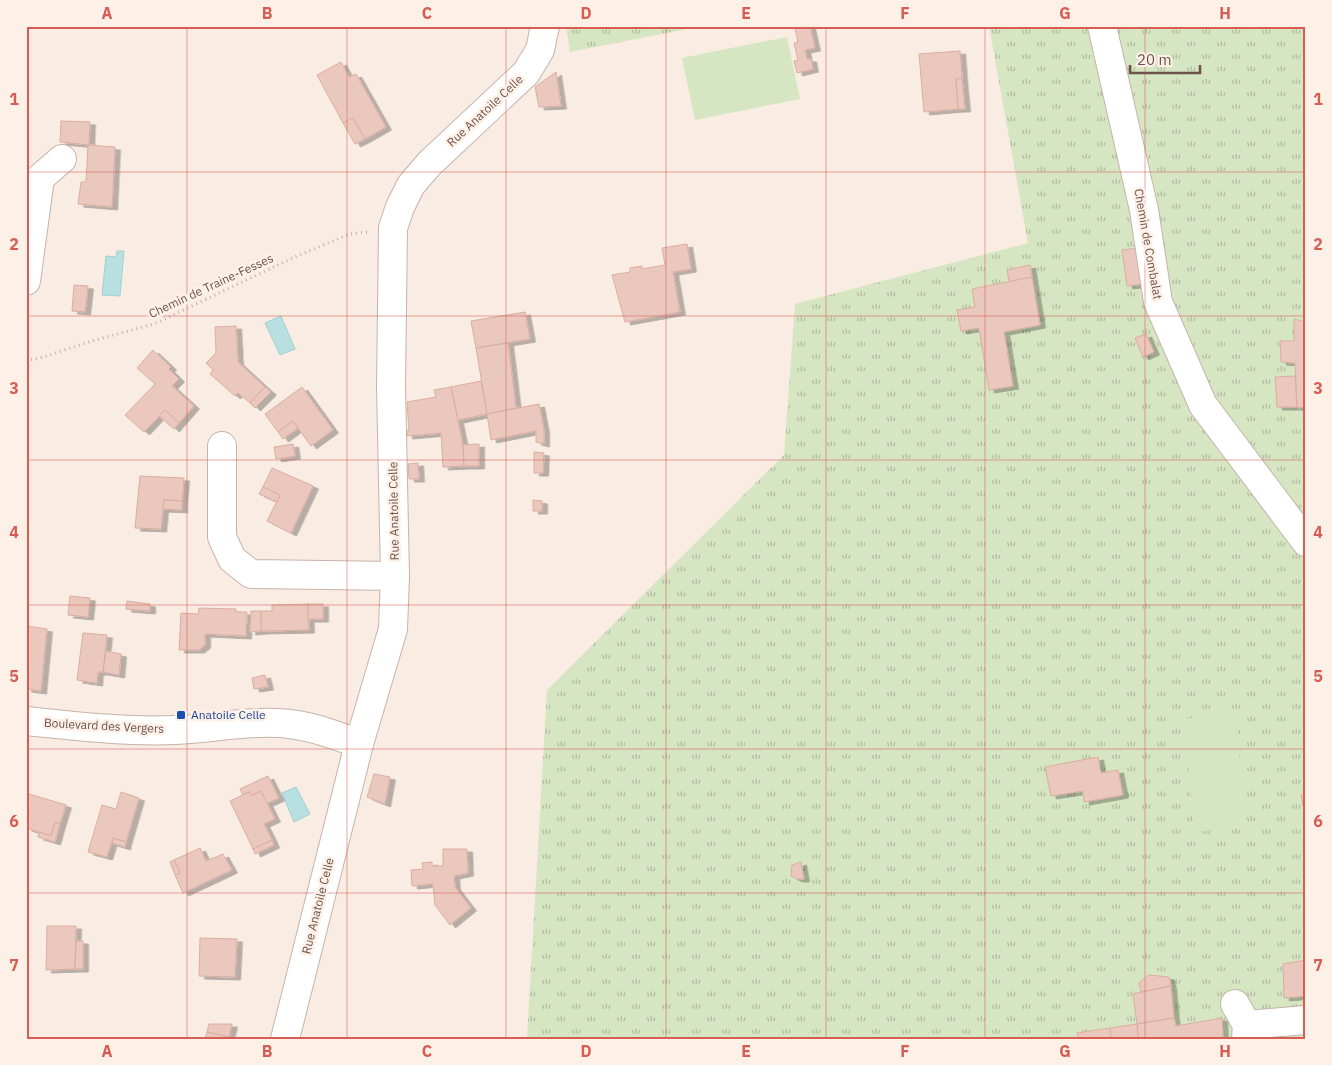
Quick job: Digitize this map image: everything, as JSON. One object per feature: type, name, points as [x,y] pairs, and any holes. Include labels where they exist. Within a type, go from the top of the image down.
[{"type":"street","name":"Rue Anatoile Celle","points":[[285,1039],[359,744],[393,629],[395,576],[391,386],[393,228],[411,184],[526,73],[540,50],[545,26]]},
{"type":"street","name":"Chemin de Combalat","points":[[1102,26],[1144,210],[1158,302],[1203,405],[1306,542]]},
{"type":"street","points":[[26,281],[40,178],[62,158]]},
{"type":"street","points":[[222,446],[222,536],[232,559],[251,574],[395,576]]},
{"type":"street","name":"Boulevard des Vergers","points":[[26,721],[100,728],[176,730],[233,724],[279,723],[325,731],[359,744]]},
{"type":"street","points":[[1243,1022],[1306,1020]]},
{"type":"path","name":"Chemin de Traine-Fesses","points":[[26,360],[37,359],[154,324],[297,256],[350,234],[372,231]]},
{"type":"green space","points":[[566,26],[702,26],[570,52]]},
{"type":"green space","points":[[989,26],[1306,26],[1306,1039],[527,1039],[547,690],[784,455],[795,304],[1028,243]]},
{"type":"green space","points":[[787,37],[800,99],[695,120],[682,58]]},
{"type":"green space","points":[[1235,713],[1247,826],[1195,832],[1183,719]]},
{"type":"water","points":[[117,251],[124,251],[120,296],[102,295],[106,256],[116,257]]},
{"type":"water","points":[[281,316],[295,349],[280,355],[265,323]]},
{"type":"water","points":[[296,787],[310,814],[294,822],[282,793]]},
{"type":"building","points":[[810,26],[815,48],[805,50],[807,59],[811,59],[813,69],[797,73],[794,61],[798,60],[794,43],[798,42],[795,29]]},
{"type":"building","points":[[960,51],[962,78],[956,79],[958,109],[924,112],[919,54]]},
{"type":"building","points":[[341,62],[349,77],[356,74],[386,127],[365,139],[353,118],[343,123],[317,75]]},
{"type":"building","points":[[556,72],[561,106],[539,107],[535,87]]},
{"type":"building","points":[[962,78],[965,109],[958,109],[956,79]]},
{"type":"building","points":[[353,118],[365,139],[355,144],[343,123]]},
{"type":"building","points":[[61,121],[90,122],[89,145],[60,142]]},
{"type":"building","points":[[88,145],[115,147],[112,207],[78,204],[81,182],[86,182]]},
{"type":"building","points":[[687,244],[691,269],[673,272],[680,312],[625,322],[612,275],[630,272],[630,268],[642,266],[642,269],[665,265],[662,248]]},
{"type":"building","points":[[1138,248],[1143,284],[1127,286],[1122,250]]},
{"type":"building","points":[[1030,265],[1032,277],[1009,282],[1007,270]]},
{"type":"building","points":[[1032,277],[1040,325],[1004,332],[1013,386],[989,390],[979,328],[961,331],[957,310],[975,307],[972,289]]},
{"type":"building","points":[[74,285],[88,286],[85,312],[72,311]]},
{"type":"building","points":[[525,312],[530,339],[476,348],[471,321]]},
{"type":"building","points":[[1294,319],[1306,322],[1306,407],[1297,408],[1295,363],[1281,362],[1280,341],[1294,341]]},
{"type":"building","points":[[236,326],[238,362],[265,387],[250,403],[238,393],[235,396],[210,374],[213,370],[206,363],[216,353],[215,327]]},
{"type":"building","points":[[1146,334],[1154,352],[1143,357],[1135,338]]},
{"type":"building","points":[[508,343],[516,408],[487,414],[476,348]]},
{"type":"building","points":[[153,350],[171,367],[169,369],[179,379],[172,386],[194,406],[179,423],[165,410],[144,432],[125,415],[155,384],[137,368]]},
{"type":"building","points":[[1295,376],[1297,407],[1277,407],[1275,377]]},
{"type":"building","points":[[481,381],[487,414],[458,420],[451,387]]},
{"type":"building","points":[[265,387],[271,392],[255,408],[250,403]]},
{"type":"building","points":[[302,387],[333,430],[311,446],[293,421],[278,432],[265,414]]},
{"type":"building","points":[[451,387],[463,445],[464,466],[443,467],[441,433],[407,436],[407,431],[409,431],[407,402],[436,397],[434,390]]},
{"type":"building","points":[[539,404],[544,430],[544,444],[536,442],[536,431],[491,440],[487,414]]},
{"type":"building","points":[[165,410],[179,423],[174,429],[159,416]]},
{"type":"building","points":[[293,421],[298,428],[283,439],[278,432]]},
{"type":"building","points":[[293,444],[295,456],[276,459],[274,447]]},
{"type":"building","points":[[479,444],[479,466],[464,466],[463,445]]},
{"type":"building","points":[[534,452],[544,453],[543,473],[534,473]]},
{"type":"building","points":[[418,463],[419,479],[409,479],[408,464]]},
{"type":"building","points":[[272,468],[313,486],[291,533],[267,521],[280,495],[263,487]]},
{"type":"building","points":[[140,476],[184,478],[182,501],[164,500],[161,529],[135,528]]},
{"type":"building","points":[[263,487],[280,495],[277,502],[259,494]]},
{"type":"building","points":[[164,500],[182,501],[182,510],[163,509]]},
{"type":"building","points":[[533,500],[542,501],[542,511],[533,511]]},
{"type":"building","points":[[70,596],[90,598],[88,617],[68,615]]},
{"type":"building","points":[[127,601],[150,604],[150,611],[126,609]]},
{"type":"building","points":[[308,604],[309,630],[261,631],[261,611],[272,611],[272,605]]},
{"type":"building","points":[[308,604],[323,604],[323,619],[308,619]]},
{"type":"building","points":[[199,608],[236,609],[236,612],[247,612],[246,636],[205,634],[205,645],[199,650],[179,650],[181,613],[198,614]]},
{"type":"building","points":[[251,611],[261,611],[261,631],[250,632]]},
{"type":"building","points":[[26,626],[47,629],[41,691],[26,689]]},
{"type":"building","points":[[83,633],[107,635],[103,672],[98,672],[97,683],[77,680]]},
{"type":"building","points":[[106,651],[121,654],[119,675],[103,672]]},
{"type":"building","points":[[265,675],[268,687],[254,689],[252,678]]},
{"type":"building","points":[[1098,757],[1101,773],[1118,770],[1123,795],[1084,802],[1083,791],[1051,796],[1045,767]]},
{"type":"building","points":[[374,774],[390,777],[385,804],[367,797]]},
{"type":"building","points":[[268,776],[279,798],[266,804],[261,791],[251,796],[249,792],[243,795],[240,789]]},
{"type":"building","points":[[261,791],[275,819],[264,824],[272,840],[253,849],[230,801],[249,792],[251,796]]},
{"type":"building","points":[[121,792],[139,798],[126,842],[113,838],[107,857],[88,852],[102,805],[116,809]]},
{"type":"building","points":[[26,793],[66,805],[60,824],[55,822],[51,836],[26,828],[29,815],[26,814]]},
{"type":"building","points":[[1306,794],[1306,816],[1305,816],[1301,795]]},
{"type":"building","points":[[55,822],[60,824],[55,842],[38,837],[39,832],[51,836]]},
{"type":"building","points":[[113,838],[126,842],[125,847],[112,843]]},
{"type":"building","points":[[272,840],[274,845],[255,854],[253,849]]},
{"type":"building","points":[[200,848],[206,861],[223,854],[232,870],[183,893],[175,875],[180,873],[174,860]]},
{"type":"building","points":[[443,849],[467,849],[468,873],[454,876],[455,887],[471,908],[450,925],[435,905],[433,884],[412,886],[411,870],[423,869],[422,863],[432,862],[432,866],[443,866]]},
{"type":"building","points":[[174,860],[180,873],[175,875],[170,862]]},
{"type":"building","points":[[801,862],[804,879],[797,879],[791,876],[792,865]]},
{"type":"building","points":[[47,926],[76,926],[75,969],[46,970]]},
{"type":"building","points":[[200,938],[237,939],[235,977],[199,976]]},
{"type":"building","points":[[76,941],[83,941],[83,969],[75,969]]},
{"type":"building","points":[[1306,960],[1306,996],[1284,998],[1283,964]]},
{"type":"building","points":[[1149,975],[1169,977],[1171,986],[1141,992],[1139,983]]},
{"type":"building","points":[[1171,986],[1174,1018],[1137,1024],[1133,994]]},
{"type":"building","points":[[1174,1018],[1176,1026],[1222,1018],[1223,1039],[1138,1039],[1137,1024]]},
{"type":"building","points":[[209,1024],[232,1024],[229,1037],[207,1032]]},
{"type":"building","points":[[1137,1024],[1138,1039],[1111,1039],[1110,1028]]},
{"type":"building","points":[[1110,1028],[1111,1039],[1078,1039],[1077,1033]]},
{"type":"building","points":[[207,1032],[229,1037],[229,1039],[205,1039]]},
{"type":"place","name":"Anatoile Celle","points":[[181,715]]}]
